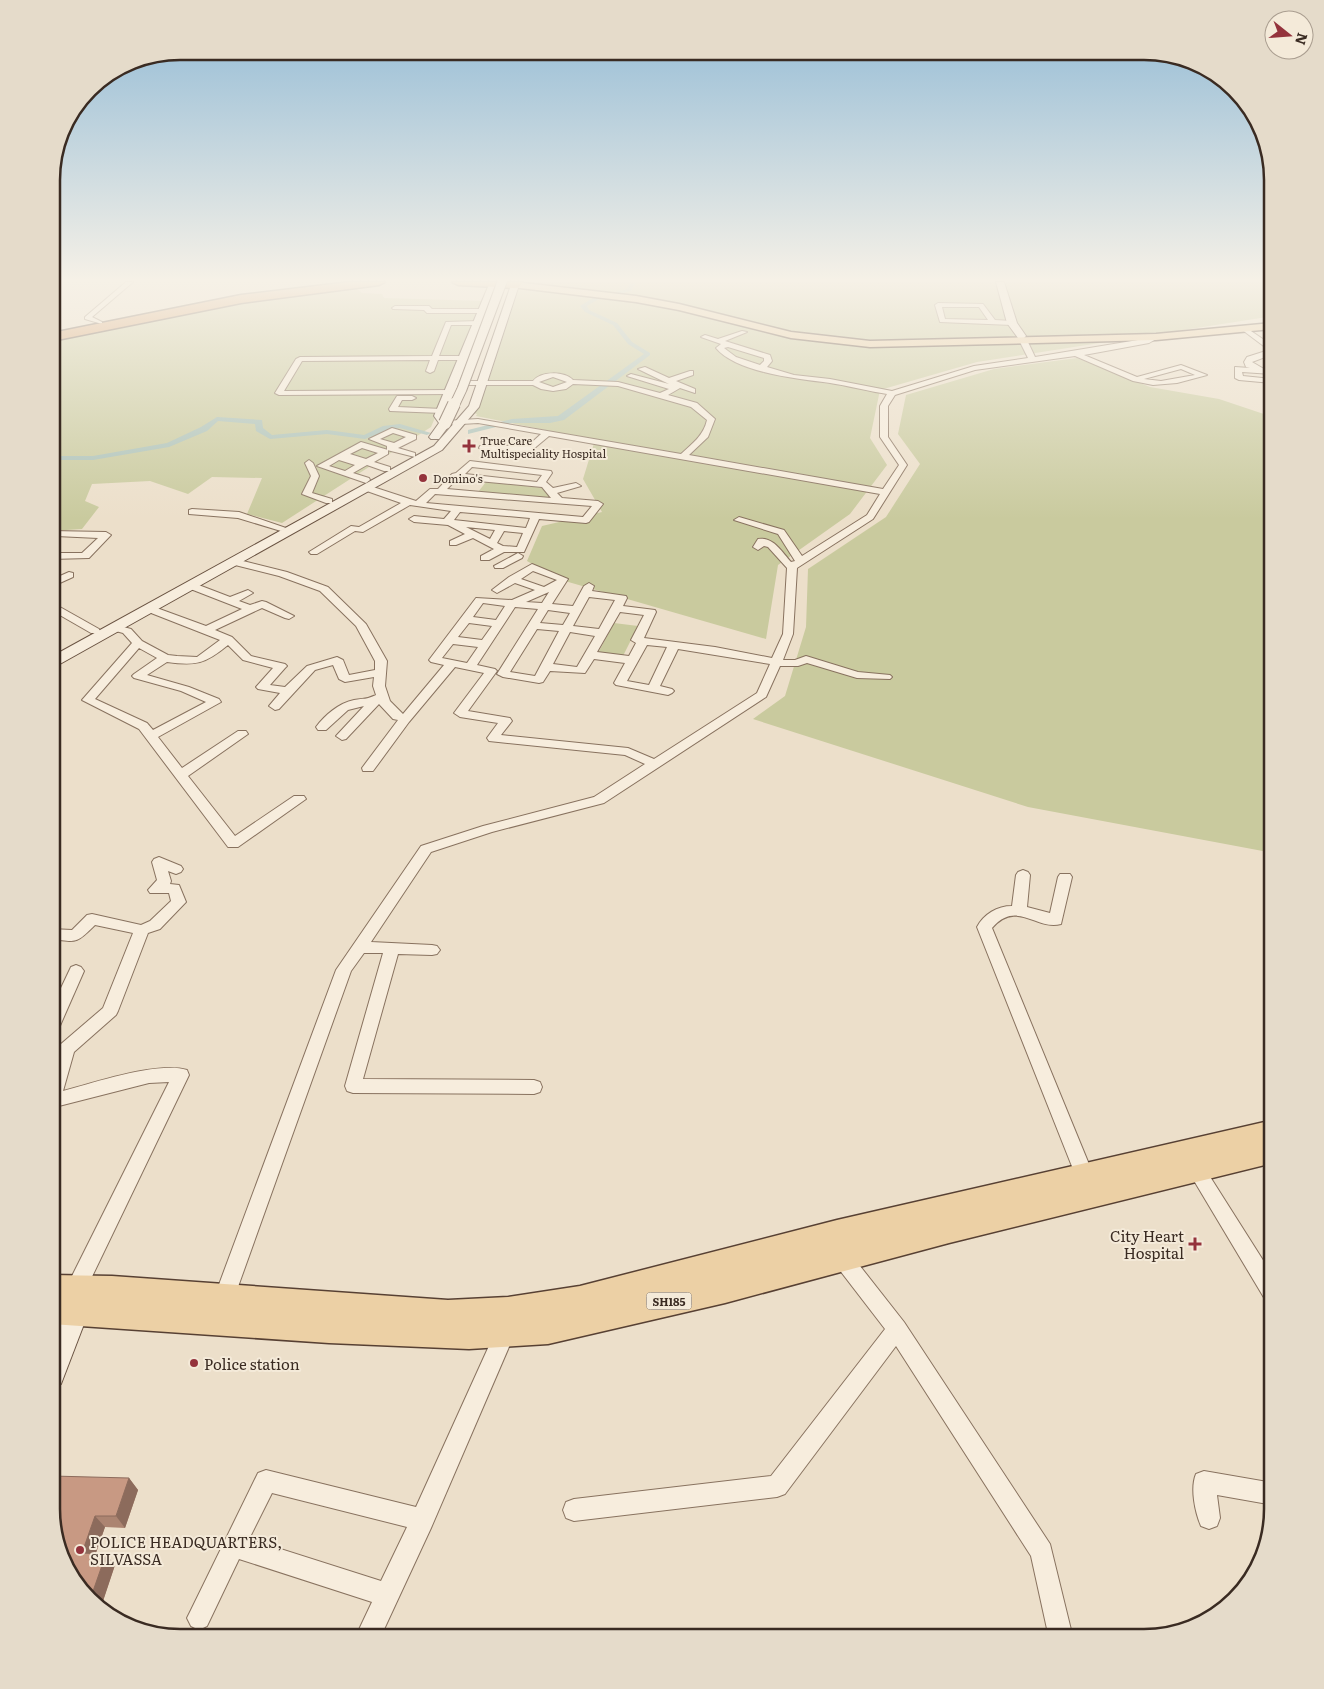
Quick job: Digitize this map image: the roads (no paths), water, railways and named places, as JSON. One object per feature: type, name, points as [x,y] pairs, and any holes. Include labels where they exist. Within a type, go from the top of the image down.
[{"type":"main road","points":[[444,417],[452,388],[464,361]]},
{"type":"main road","points":[[60,660],[235,562],[431,442],[462,389],[471,361]]},
{"type":"main road","points":[[461,421],[460,415],[483,361]]},
{"type":"main road","points":[[60,650],[329,501],[438,448],[471,412],[490,361]]},
{"type":"main road","name":"SH185","points":[[220,1309],[329,1328],[469,1334],[506,1333],[548,1328],[725,1288],[1084,1174],[1264,1133]]},
{"type":"main road","name":"SH185","points":[[64,1300],[220,1309],[448,1315],[508,1312],[580,1300],[856,1246],[1264,1153]]},
{"type":"main road","points":[[60,1323],[64,1300]]},
{"type":"street","points":[[299,361],[279,393],[452,388]]},
{"type":"street","points":[[430,371],[433,361]]},
{"type":"street","points":[[744,361],[793,377],[830,381],[892,393],[974,368],[1026,361]]},
{"type":"street","points":[[762,368],[768,361]]},
{"type":"street","points":[[1092,361],[1147,383],[1164,383],[1203,376],[1181,367],[1136,378]]},
{"type":"street","points":[[1250,361],[1248,362],[1249,365],[1261,370],[1264,368]]},
{"type":"street","points":[[618,384],[654,362]]},
{"type":"street","points":[[642,369],[678,387]]},
{"type":"street","points":[[1264,370],[1238,369],[1239,378],[1264,380]]},
{"type":"street","points":[[669,381],[690,373]]},
{"type":"street","points":[[683,456],[707,433],[711,419],[694,405],[618,384],[570,382],[567,378],[558,376],[547,376],[536,381],[483,382],[400,398],[393,409],[461,421],[478,421],[548,432],[683,456],[886,492]]},
{"type":"street","points":[[631,376],[692,391]]},
{"type":"street","points":[[536,381],[540,387],[556,388],[567,386],[570,382]]},
{"type":"street","points":[[661,396],[678,387]]},
{"type":"street","points":[[761,541],[771,545],[787,564],[796,564],[870,517],[903,465],[884,437],[884,406],[892,393]]},
{"type":"street","points":[[483,448],[531,448],[548,432]]},
{"type":"street","points":[[394,446],[390,448],[412,454]]},
{"type":"street","points":[[367,462],[387,468]]},
{"type":"street","points":[[309,463],[315,476],[307,494],[329,501]]},
{"type":"street","points":[[459,476],[470,464],[548,473],[540,484]]},
{"type":"street","points":[[501,480],[510,469]]},
{"type":"street","points":[[314,552],[354,528],[360,530],[413,503],[433,491],[598,504],[586,520],[470,510],[413,503],[363,485],[345,474]]},
{"type":"street","points":[[441,491],[455,476],[459,476],[544,484],[561,501]]},
{"type":"street","points":[[470,510],[486,479]]},
{"type":"street","points":[[552,491],[576,486]]},
{"type":"street","points":[[511,513],[521,498]]},
{"type":"street","points":[[551,517],[561,501]]},
{"type":"street","points":[[448,522],[458,508]]},
{"type":"street","points":[[192,512],[239,515],[281,528]]},
{"type":"street","points":[[488,526],[497,512]]},
{"type":"street","points":[[484,558],[499,547],[521,550],[536,515]]},
{"type":"street","points":[[414,519],[529,531]]},
{"type":"street","points":[[220,1309],[344,970],[426,849],[488,829],[599,800],[762,695],[788,634],[796,564],[795,557],[785,535],[781,532],[739,520]]},
{"type":"street","points":[[448,522],[518,556],[500,566]]},
{"type":"street","points":[[499,547],[501,528]]},
{"type":"street","points":[[60,533],[106,535],[85,556],[60,557]]},
{"type":"street","points":[[453,543],[473,534]]},
{"type":"street","points":[[513,559],[563,579],[534,625],[497,672],[460,713],[506,721],[493,738],[628,752],[655,764]]},
{"type":"street","points":[[235,562],[283,574],[324,589],[361,624],[381,661],[377,699],[342,736]]},
{"type":"street","points":[[497,590],[532,567]]},
{"type":"street","points":[[60,578],[69,575]]},
{"type":"street","points":[[513,579],[544,590]]},
{"type":"street","points":[[470,667],[512,604],[560,584]]},
{"type":"street","points":[[192,586],[250,609]]},
{"type":"street","points":[[546,667],[581,671],[622,598],[587,589],[576,610],[546,667],[539,680],[436,660],[480,600],[576,610]]},
{"type":"street","points":[[231,601],[248,593]]},
{"type":"street","points":[[206,630],[262,604],[289,616]]},
{"type":"street","points":[[621,608],[651,612],[636,640],[715,650],[776,662],[798,663],[806,659],[857,675],[886,677]]},
{"type":"street","points":[[150,609],[228,639],[247,658],[307,671]]},
{"type":"street","points":[[60,610],[95,631]]},
{"type":"street","points":[[466,619],[499,624]]},
{"type":"street","points":[[534,625],[602,633]]},
{"type":"street","points":[[116,628],[127,631],[138,643],[165,658],[192,662],[203,660],[228,639]]},
{"type":"street","points":[[451,640],[485,644]]},
{"type":"street","points":[[643,641],[620,683],[668,691]]},
{"type":"street","points":[[138,643],[88,700],[142,726],[233,844],[299,799]]},
{"type":"street","points":[[653,689],[674,645]]},
{"type":"street","points":[[590,655],[632,660]]},
{"type":"street","points":[[151,736],[215,702],[185,689],[138,676],[165,658]]},
{"type":"street","points":[[275,706],[310,668],[337,660],[344,679],[380,673]]},
{"type":"street","points":[[368,768],[405,719],[452,663]]},
{"type":"street","points":[[282,666],[262,687],[288,691]]},
{"type":"street","points":[[322,727],[344,706],[350,703],[377,699],[384,702],[397,716],[405,719]]},
{"type":"street","points":[[181,775],[242,734]]},
{"type":"street","points":[[60,935],[75,936],[92,918],[142,930],[155,925],[179,902],[174,888],[155,890],[164,881],[159,862],[176,868]]},
{"type":"street","points":[[1019,912],[1023,876]]},
{"type":"street","points":[[1065,877],[1056,920],[1007,909],[992,916],[984,927],[1084,1174]]},
{"type":"street","points":[[60,1073],[67,1049],[110,1011],[142,930]]},
{"type":"street","points":[[359,948],[432,950]]},
{"type":"street","points":[[392,948],[353,1086],[534,1088]]},
{"type":"street","points":[[60,1007],[76,971]]},
{"type":"street","points":[[60,1099],[149,1076],[181,1075],[78,1284],[64,1300]]},
{"type":"street","points":[[1196,1169],[1264,1279]]},
{"type":"street","points":[[856,1246],[897,1329],[1042,1552],[1059,1629]]},
{"type":"street","points":[[574,1510],[777,1486],[897,1329]]},
{"type":"street","points":[[371,1629],[506,1333]]},
{"type":"street","points":[[198,1618],[266,1481],[422,1520]]},
{"type":"street","points":[[1209,1518],[1204,1482],[1264,1492]]},
{"type":"street","points":[[234,1546],[387,1595]]},
{"type":"waterway","points":[[471,432],[512,421],[561,418],[639,361]]},
{"type":"waterway","points":[[60,458],[93,458],[169,445],[204,429],[217,419],[259,422],[259,429],[270,437],[327,432],[365,437],[386,428],[400,426],[427,433]]},
{"type":"place","name":"True Care Multispeciality Hospital","points":[[469,446]]},
{"type":"place","name":"Domino's","points":[[423,478]]},
{"type":"place","name":"City Heart Hospital","points":[[1195,1244]]},
{"type":"place","name":"Police station","points":[[194,1363]]},
{"type":"place","name":"POLICE HEADQUARTERS, SILVASSA","points":[[80,1550]]}]
